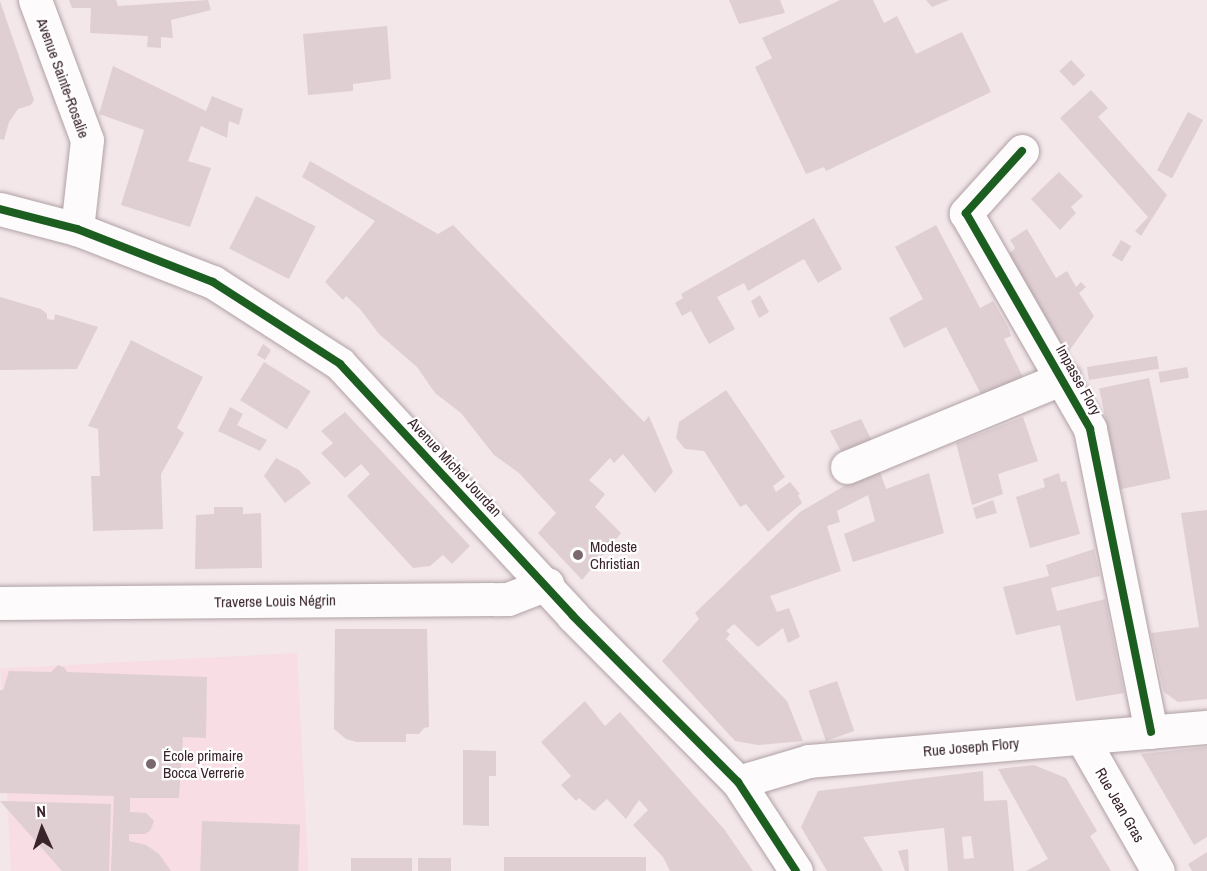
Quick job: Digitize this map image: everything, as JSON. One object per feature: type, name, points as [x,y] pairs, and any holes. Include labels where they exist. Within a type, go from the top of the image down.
[{"type":"street","name":"Avenue Sainte-Rosalie","points":[[35,0],[87,140],[77,229]]},
{"type":"street","name":"Impasse Flory","points":[[1022,151],[966,213],[1063,378],[1090,429],[1151,732]]},
{"type":"street","name":"Avenue Michel Jourdan","points":[[0,209],[77,229],[213,282],[340,364],[547,585],[573,616],[738,782],[796,871]]},
{"type":"street","name":"Impasse Flory","points":[[847,466],[1063,378]]},
{"type":"street","name":"Traverse Louis Négrin","points":[[0,603],[508,599],[547,585]]},
{"type":"street","name":"Rue Joseph Flory","points":[[738,782],[809,761],[1207,727]]},
{"type":"street","name":"Rue Jean Gras","points":[[1082,738],[1158,871]]},
{"type":"shaded area","name":"École primaire Bocca Verrerie","points":[[297,653],[308,871],[11,871],[0,669]]},
{"type":"building","points":[[69,0],[116,0],[118,6],[208,0],[211,10],[171,20],[173,38],[161,37],[161,48],[147,47],[148,36],[90,33],[91,8],[72,8]]},
{"type":"building","points":[[729,0],[780,0],[785,13],[739,24]]},
{"type":"building","points":[[840,0],[873,0],[884,23],[897,16],[916,54],[962,32],[991,92],[826,171],[824,167],[806,174],[755,67],[772,58],[762,38]]},
{"type":"building","points":[[926,0],[949,0],[932,7]]},
{"type":"building","points":[[0,1],[34,100],[31,105],[18,109],[9,122],[4,140],[0,139]]},
{"type":"building","points":[[387,26],[391,79],[353,84],[353,91],[308,95],[303,34]]},
{"type":"building","points":[[1071,60],[1085,75],[1074,86],[1059,71]]},
{"type":"building","points":[[113,66],[206,111],[212,96],[243,109],[239,125],[229,121],[227,138],[201,126],[188,161],[211,168],[190,227],[121,205],[144,130],[99,114]]},
{"type":"building","points":[[1091,90],[1108,108],[1098,117],[1167,195],[1141,236],[1135,231],[1148,217],[1060,118]]},
{"type":"building","points":[[1188,112],[1203,120],[1172,178],[1157,170]]},
{"type":"building","points":[[310,161],[438,234],[453,225],[644,422],[649,416],[673,472],[655,493],[623,454],[614,463],[610,458],[589,480],[605,494],[595,507],[621,533],[582,580],[538,533],[556,513],[519,473],[494,455],[461,413],[435,393],[417,367],[379,334],[360,309],[346,296],[343,300],[325,282],[375,221],[302,177]]},
{"type":"building","points":[[1059,172],[1083,196],[1071,207],[1076,213],[1060,230],[1031,199]]},
{"type":"building","points":[[256,196],[316,226],[289,279],[229,249]]},
{"type":"building","points":[[814,218],[842,269],[818,283],[804,259],[748,291],[744,283],[717,297],[735,329],[709,344],[691,311],[682,316],[675,303],[683,298],[681,294]]},
{"type":"building","points":[[936,225],[980,308],[993,301],[1008,327],[1011,336],[1004,339],[1024,379],[983,398],[946,327],[904,348],[889,318],[923,299],[895,247]]},
{"type":"building","points":[[1027,229],[1056,278],[1067,271],[1076,287],[1081,282],[1086,287],[1079,293],[1094,316],[1067,354],[1008,255],[1015,248],[1010,240]]},
{"type":"building","points":[[1121,240],[1131,246],[1122,262],[1112,255]]},
{"type":"building","points":[[760,295],[769,312],[759,318],[751,301]]},
{"type":"building","points":[[0,297],[41,309],[47,314],[47,319],[54,320],[55,314],[98,327],[77,369],[0,370]]},
{"type":"building","points":[[131,340],[203,377],[177,428],[184,433],[161,474],[163,529],[93,531],[91,476],[100,476],[98,429],[88,426]]},
{"type":"building","points":[[263,344],[271,350],[265,360],[257,355]]},
{"type":"building","points":[[1157,356],[1159,369],[1089,380],[1087,367]]},
{"type":"building","points":[[264,362],[311,391],[287,429],[240,400]]},
{"type":"building","points":[[1187,367],[1189,378],[1160,383],[1158,372]]},
{"type":"building","points":[[1149,378],[1170,479],[1121,489],[1099,389]]},
{"type":"building","points":[[726,390],[785,477],[773,486],[776,492],[790,482],[800,494],[798,495],[802,503],[768,532],[746,504],[740,507],[704,451],[685,449],[676,438],[679,422]]},
{"type":"building","points":[[230,407],[243,414],[237,425],[267,440],[260,451],[218,431]]},
{"type":"building","points":[[345,412],[470,546],[452,564],[443,555],[430,566],[413,568],[347,496],[370,474],[361,464],[345,478],[321,453],[333,443],[321,431]]},
{"type":"building","points":[[1023,417],[1038,461],[998,474],[1003,494],[972,505],[956,443]]},
{"type":"building","points":[[861,419],[873,443],[843,455],[830,431]]},
{"type":"building","points":[[276,458],[299,470],[311,483],[285,503],[264,476]]},
{"type":"building","points":[[878,466],[886,489],[929,473],[944,533],[853,562],[844,534],[875,521],[868,495],[837,511],[840,522],[827,526],[841,571],[770,596],[777,612],[789,608],[800,637],[788,643],[783,628],[758,647],[734,624],[726,631],[730,634],[726,639],[787,701],[803,741],[758,745],[735,741],[662,661],[699,619],[695,613],[800,512]]},
{"type":"building","points":[[1059,473],[1061,482],[1066,481],[1080,534],[1030,548],[1016,497],[1045,487],[1043,479]]},
{"type":"building","points":[[993,500],[997,513],[976,519],[973,508]]},
{"type":"building","points":[[214,507],[243,507],[243,514],[261,513],[262,568],[195,569],[196,515],[214,514]]},
{"type":"building","points":[[1207,510],[1207,699],[1178,702],[1164,692],[1151,633],[1199,627],[1181,513]]},
{"type":"building","points":[[1094,549],[1100,576],[1051,588],[1057,611],[1105,599],[1124,693],[1076,701],[1060,625],[1016,635],[1003,587],[1049,576],[1046,565]]},
{"type":"building","points":[[335,629],[427,629],[429,727],[424,728],[419,734],[406,734],[406,742],[356,742],[346,739],[334,729]]},
{"type":"building","points":[[58,665],[65,668],[67,672],[207,677],[206,738],[183,737],[179,798],[130,798],[130,812],[146,813],[154,821],[150,831],[145,834],[129,834],[129,841],[146,845],[159,854],[171,871],[111,871],[114,796],[0,793],[0,690],[3,690],[9,671],[51,672]]},
{"type":"building","points":[[837,681],[854,731],[826,741],[809,691]]},
{"type":"building","points":[[585,701],[605,726],[620,712],[724,829],[753,871],[670,871],[663,857],[633,825],[648,810],[639,800],[626,819],[607,799],[594,811],[579,798],[576,801],[561,785],[571,776],[541,742]]},
{"type":"building","points":[[1207,747],[1207,837],[1194,845],[1141,754]]},
{"type":"building","points":[[463,750],[496,751],[496,776],[489,776],[489,826],[463,825]]},
{"type":"building","points":[[1034,765],[1066,778],[1097,831],[1090,836],[1111,871],[1026,871],[1048,859],[998,769]]},
{"type":"building","points":[[983,771],[984,801],[1007,800],[1014,871],[948,871],[944,828],[863,837],[883,871],[827,871],[801,827],[818,791]],"holes":[[[971,836],[974,858],[964,859],[962,837]]]},
{"type":"building","points":[[0,801],[111,804],[109,871],[62,871]]},
{"type":"building","points":[[202,821],[300,824],[298,871],[200,871]]},
{"type":"building","points":[[908,849],[909,871],[905,871],[898,851]]},
{"type":"building","points":[[1207,852],[1207,871],[1192,871],[1188,864]]},
{"type":"building","points":[[504,857],[646,857],[646,871],[504,871]]},
{"type":"building","points":[[351,858],[412,858],[412,871],[351,871]]},
{"type":"building","points":[[418,858],[451,858],[451,871],[418,871]]},
{"type":"cycle path","points":[[1022,151],[966,213],[1090,429],[1151,732]]},
{"type":"cycle path","points":[[0,209],[77,229],[213,282],[340,364],[573,616],[738,782],[796,871]]},
{"type":"place","name":"Modeste Christian","points":[[578,555]]},
{"type":"place","name":"École primaire Bocca Verrerie","points":[[151,764]]}]
